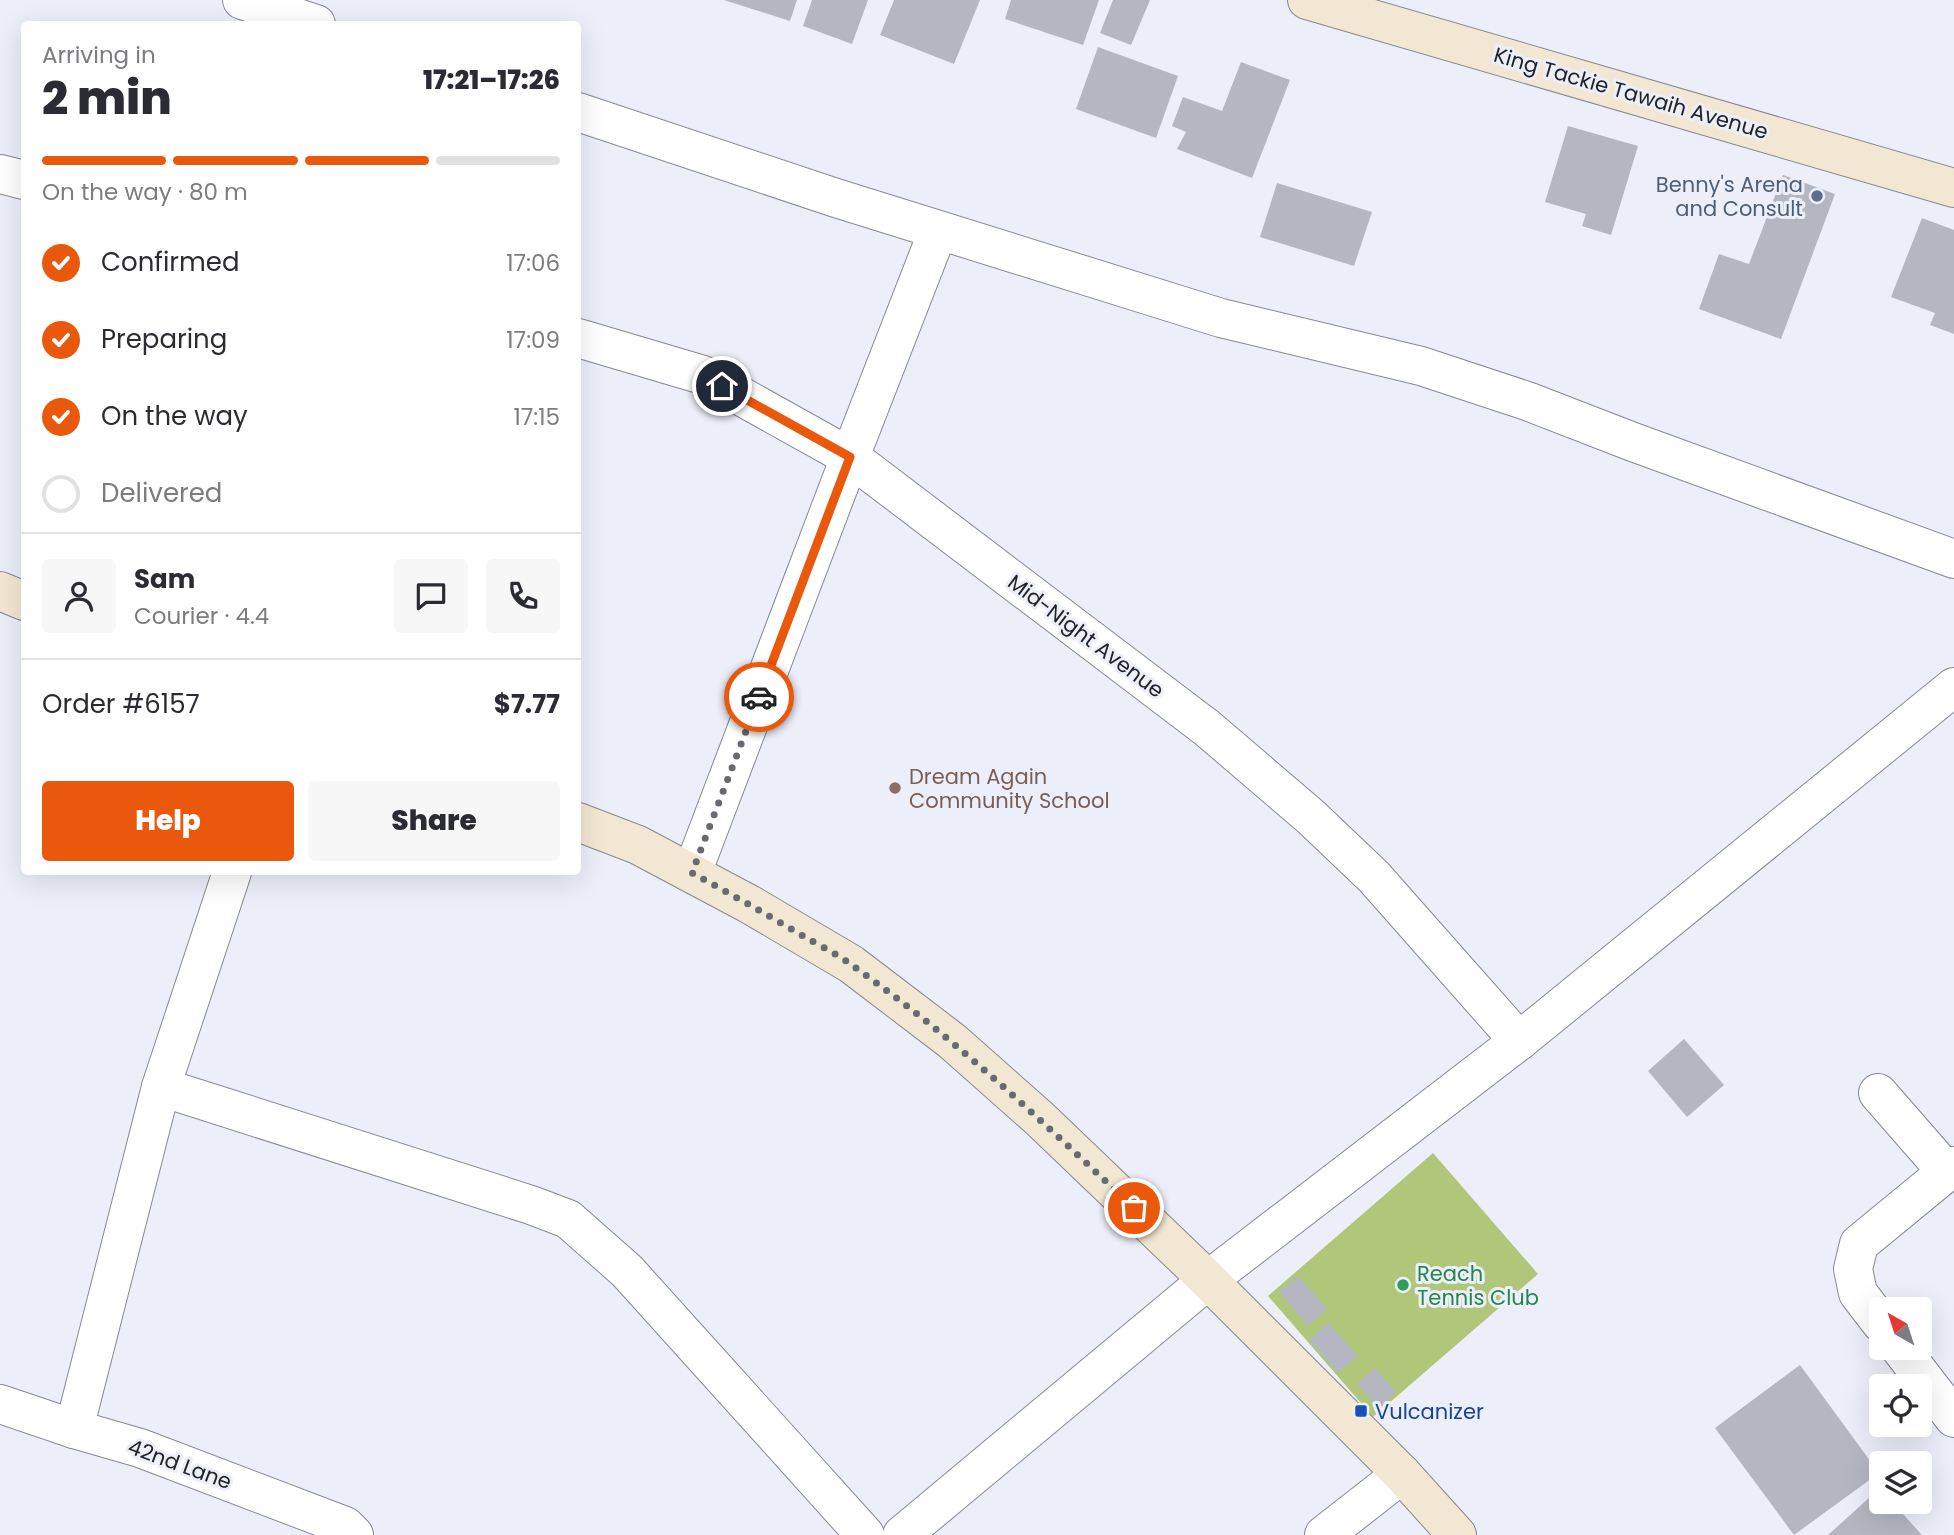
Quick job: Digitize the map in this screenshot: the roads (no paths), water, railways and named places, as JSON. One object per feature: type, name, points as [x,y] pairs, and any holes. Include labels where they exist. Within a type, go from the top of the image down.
[{"type":"street","points":[[242,0],[307,21]]},
{"type":"street","name":"King Tackie Tawaih Avenue","points":[[1307,0],[1954,188]]},
{"type":"street","points":[[581,113],[939,231],[1221,318],[1421,366],[1527,401],[1954,559]]},
{"type":"street","points":[[0,174],[21,179]]},
{"type":"street","points":[[692,873],[939,231]]},
{"type":"street","name":"Mid-Night Avenue","points":[[581,339],[703,374],[850,457],[1208,728],[1311,817],[1374,877],[1519,1041]]},
{"type":"street","points":[[0,591],[21,600]]},
{"type":"street","points":[[902,1535],[1209,1280],[1519,1041],[1954,687]]},
{"type":"street","points":[[581,823],[638,845],[749,904],[851,964],[952,1041],[1040,1119],[1209,1280],[1402,1474],[1457,1535]]},
{"type":"street","points":[[74,1429],[161,1087],[231,875]]},
{"type":"street","points":[[161,1087],[568,1219],[627,1271],[865,1535]]},
{"type":"street","points":[[1869,1307],[1858,1293],[1853,1269],[1859,1244],[1950,1169],[1878,1093]]},
{"type":"street","points":[[1909,1360],[1954,1418]]},
{"type":"street","name":"42nd Lane","points":[[0,1404],[140,1448],[345,1526],[354,1535]]},
{"type":"street","points":[[1324,1535],[1402,1474]]},
{"type":"place","name":"Benny's Arena and Consult","points":[[1817,196]]},
{"type":"place","name":"Dream Again Community School","points":[[895,788]]},
{"type":"place","name":"Reach Tennis Club","points":[[1403,1285]]},
{"type":"place","name":"Vulcanizer","points":[[1361,1411]]}]
